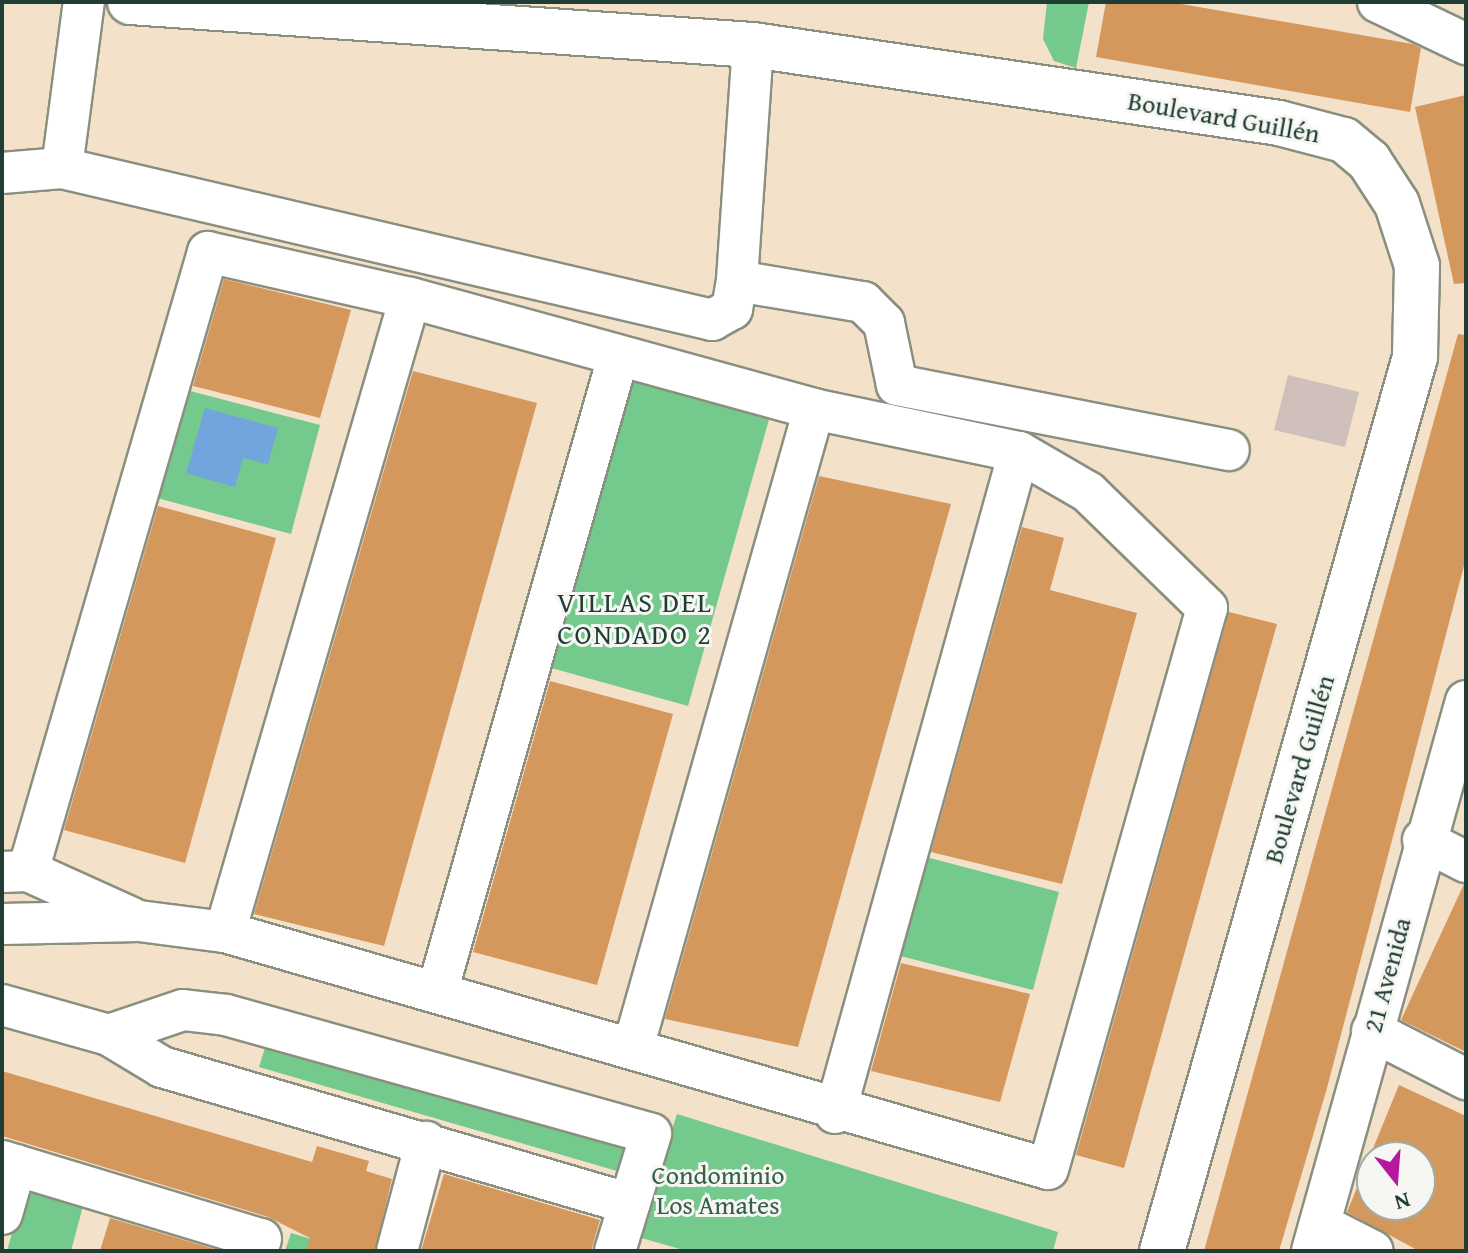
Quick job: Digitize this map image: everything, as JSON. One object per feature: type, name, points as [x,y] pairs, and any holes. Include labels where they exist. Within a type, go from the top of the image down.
[{"type":"main road","name":"Boulevard Guillén","points":[[130,2],[753,45],[1319,131],[1369,161],[1409,236],[1421,296],[1415,357],[1162,1251]]},
{"type":"street","points":[[62,168],[84,2]]},
{"type":"street","points":[[1378,2],[1466,44]]},
{"type":"street","points":[[2,173],[62,168],[712,320],[732,309],[737,281],[753,45]]},
{"type":"street","points":[[2,924],[139,921],[225,932],[438,989],[835,1113],[1048,1169],[1207,608],[1088,492],[1019,452],[814,409],[410,298],[208,252],[15,871],[139,921]]},
{"type":"street","points":[[737,281],[863,302],[884,323],[897,385],[1229,450]]},
{"type":"street","points":[[225,932],[410,298]]},
{"type":"street","points":[[438,989],[618,357]]},
{"type":"street","points":[[633,1048],[814,409]]},
{"type":"street","points":[[835,1113],[1019,452]]},
{"type":"street","name":"21 Avenida","points":[[1316,1238],[1423,840],[1466,701]]},
{"type":"street","points":[[1423,840],[1466,862]]},
{"type":"street","points":[[2,1005],[109,1035],[162,1067],[629,1204]]},
{"type":"street","points":[[109,1035],[183,1010],[226,1015],[651,1134],[615,1251]]},
{"type":"street","points":[[1372,1031],[1466,1079]]},
{"type":"street","points":[[397,1251],[426,1142]]},
{"type":"street","points":[[2,1214],[9,1163],[261,1239],[257,1251]]},
{"type":"street","points":[[1316,1238],[1373,1251]]},
{"type":"shaded area","points":[[1288,375],[1359,392],[1345,447],[1274,430]]},
{"type":"green space","points":[[1047,2],[1089,2],[1076,68],[1054,61],[1043,39]]},
{"type":"green space","name":"VILLAS DEL CONDADO 2","points":[[621,367],[772,409],[688,706],[537,664]]},
{"type":"green space","points":[[175,387],[320,425],[291,534],[146,495]]},
{"type":"green space","points":[[911,853],[1059,892],[1033,990],[885,952]]},
{"type":"green space","name":"Condominio Los Amates","points":[[268,1038],[626,1142],[617,1171],[259,1067]]},
{"type":"green space","name":"Condominio Los Amates","points":[[677,1114],[1058,1232],[1053,1251],[687,1251],[638,1237]]},
{"type":"green space","points":[[38,1191],[83,1206],[71,1251],[7,1251],[22,1198]]},
{"type":"green space","points":[[291,1233],[335,1246],[285,1251]]},
{"type":"water","points":[[205,408],[278,428],[268,464],[243,458],[235,487],[186,473]]},
{"type":"building","points":[[1106,2],[1170,2],[1413,44],[1421,48],[1410,112],[1096,57]]},
{"type":"building","points":[[1466,95],[1466,283],[1454,284],[1415,107]]},
{"type":"building","points":[[224,279],[351,310],[320,418],[193,386]]},
{"type":"building","points":[[1458,334],[1466,335],[1466,558],[1327,1088],[1279,1251],[1204,1251]]},
{"type":"building","points":[[413,371],[537,403],[384,946],[254,914]]},
{"type":"building","points":[[819,476],[951,504],[798,1047],[665,1019]]},
{"type":"building","points":[[158,506],[276,538],[185,863],[64,830]]},
{"type":"building","points":[[1022,527],[1064,538],[1050,590],[1137,613],[1062,884],[931,852]]},
{"type":"building","points":[[1229,612],[1277,624],[1124,1168],[1076,1155]]},
{"type":"building","points":[[550,681],[673,714],[597,985],[473,952]]},
{"type":"building","points":[[1466,885],[1466,1052],[1401,1020]]},
{"type":"building","points":[[901,963],[1030,994],[1000,1102],[871,1071]]},
{"type":"building","points":[[2,1071],[312,1162],[317,1146],[369,1161],[366,1171],[392,1179],[375,1251],[306,1251],[310,1238],[268,1217],[2,1136]]},
{"type":"building","points":[[1399,1085],[1466,1116],[1466,1251],[1419,1251],[1364,1221],[1436,1221],[1436,1141],[1376,1141]]},
{"type":"building","points":[[444,1174],[600,1220],[591,1251],[421,1251]]},
{"type":"building","points":[[1356,1190],[1356,1217],[1347,1212]]},
{"type":"building","points":[[110,1218],[221,1251],[100,1251]]},
{"type":"district","name":"VILLAS DEL CONDADO 2","points":[[635,618]]}]
